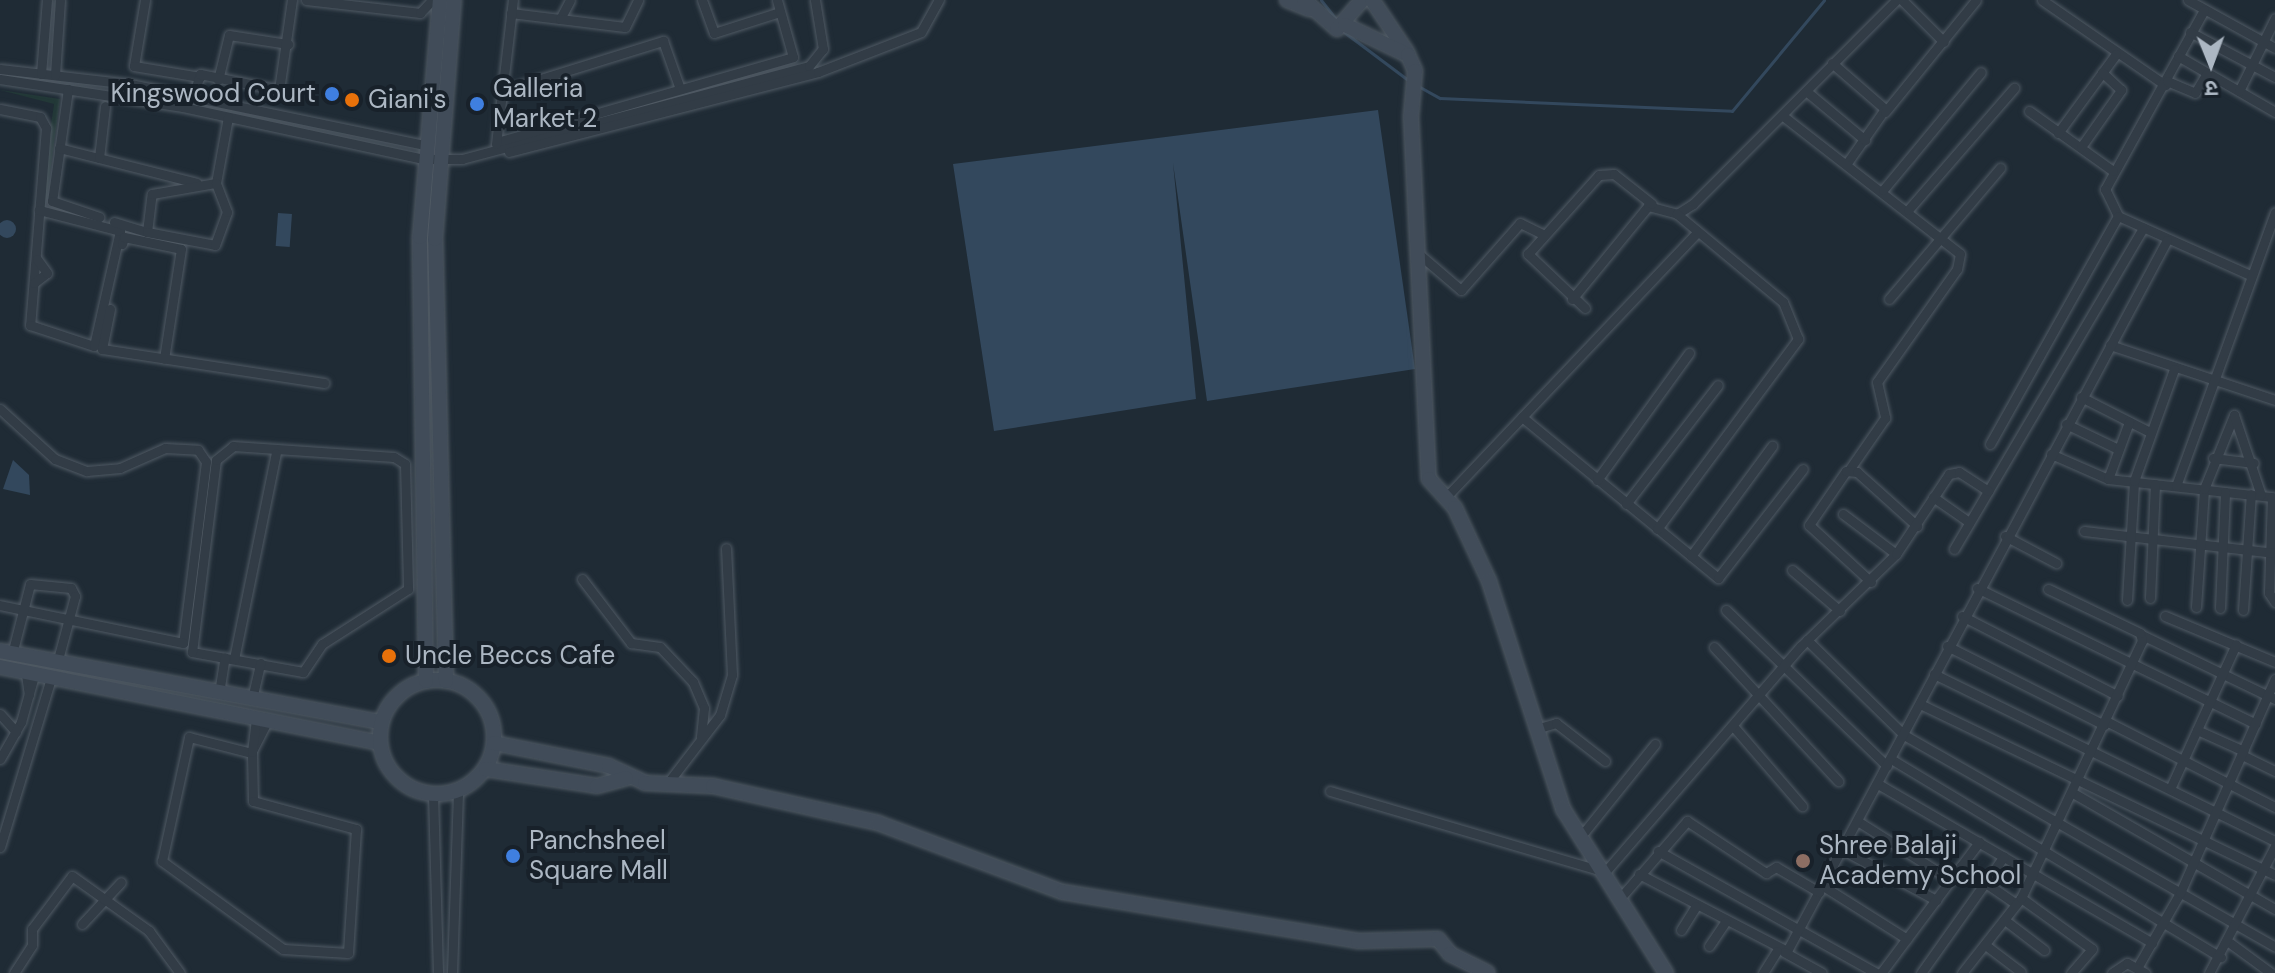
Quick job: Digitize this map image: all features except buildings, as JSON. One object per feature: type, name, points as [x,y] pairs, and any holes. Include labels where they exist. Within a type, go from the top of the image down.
[{"type":"street","points":[[41,74],[47,0]]},
{"type":"street","points":[[55,75],[60,0]]},
{"type":"street","points":[[145,0],[134,66],[279,90],[292,0]]},
{"type":"street","points":[[306,0],[420,13],[432,0]]},
{"type":"street","points":[[440,0],[431,156],[431,484],[446,681]]},
{"type":"street","points":[[431,156],[454,0]]},
{"type":"street","points":[[496,146],[513,0]]},
{"type":"street","points":[[560,19],[570,0]]},
{"type":"street","points":[[511,13],[625,27],[638,0]]},
{"type":"street","points":[[702,0],[714,33],[780,12]]},
{"type":"street","points":[[496,146],[793,57],[777,0]]},
{"type":"street","points":[[0,79],[228,117],[431,156],[496,146],[809,66],[823,49],[815,0]]},
{"type":"street","points":[[0,69],[193,96],[282,112],[431,156],[818,72],[921,32],[939,0]]},
{"type":"street","points":[[1287,0],[1307,4],[1341,27],[1408,55]]},
{"type":"street","points":[[1677,214],[1783,116],[1832,63],[1899,0],[1944,42]]},
{"type":"street","points":[[1847,163],[1976,0]]},
{"type":"street","points":[[2042,0],[2116,54],[2166,83],[2195,93],[2207,73]]},
{"type":"street","points":[[2188,0],[2275,48]]},
{"type":"street","points":[[1341,27],[1363,1],[1408,55],[1412,85],[1429,479],[1447,496],[1489,581],[1563,809],[1666,973]]},
{"type":"street","points":[[2204,10],[2105,189],[2118,216],[2250,275]]},
{"type":"street","points":[[2239,91],[2260,41],[2274,22]]},
{"type":"street","points":[[2190,32],[2275,77]]},
{"type":"street","points":[[218,80],[229,35],[288,44]]},
{"type":"street","points":[[502,91],[663,41],[680,89]]},
{"type":"street","points":[[2058,133],[2116,54]]},
{"type":"street","points":[[2178,56],[2275,112]]},
{"type":"street","points":[[1832,63],[1885,112]]},
{"type":"street","points":[[1883,190],[1981,72]]},
{"type":"street","points":[[2081,147],[2121,90],[2102,72]]},
{"type":"street","points":[[193,96],[200,77]]},
{"type":"street","points":[[1908,210],[2014,88]]},
{"type":"street","points":[[68,89],[52,201],[147,232],[215,245],[227,212],[216,183],[228,117]]},
{"type":"street","points":[[1806,91],[1865,140]]},
{"type":"street","points":[[99,158],[105,106]]},
{"type":"street","points":[[0,109],[44,121],[31,328],[94,346],[120,231],[39,210]]},
{"type":"street","points":[[2029,111],[2113,171]]},
{"type":"street","points":[[281,128],[282,112]]},
{"type":"street","points":[[1783,116],[1939,235],[1961,261],[1877,382],[1885,418],[1809,525],[1871,582]]},
{"type":"street","points":[[59,148],[197,183],[216,183]]},
{"type":"street","points":[[1889,299],[1939,235],[2000,168]]},
{"type":"street","points":[[1585,308],[1528,258],[1543,234],[1605,173],[1652,204],[1677,214],[1696,234],[1783,302],[1798,339],[1657,529]]},
{"type":"street","points":[[147,232],[152,194],[182,194],[197,183]]},
{"type":"street","points":[[1572,299],[1652,204]]},
{"type":"street","points":[[2176,486],[2275,212]]},
{"type":"street","points":[[1990,444],[2118,216]]},
{"type":"street","points":[[1420,255],[1461,290],[1520,223],[1543,234]]},
{"type":"street","points":[[1954,549],[2143,228]]},
{"type":"street","points":[[1447,496],[1696,234]]},
{"type":"street","points":[[164,359],[181,249],[124,237],[102,349],[164,359],[324,383]]},
{"type":"street","points":[[1763,973],[1801,926],[1859,822],[1962,616],[2167,240]]},
{"type":"street","points":[[2110,345],[2174,369],[2275,400]]},
{"type":"street","points":[[1597,480],[1689,353]]},
{"type":"street","points":[[2127,600],[2134,481],[2148,431],[2174,369]]},
{"type":"street","points":[[1626,504],[1718,385]]},
{"type":"street","points":[[2081,397],[2148,431]]},
{"type":"street","points":[[0,409],[55,459],[87,471],[120,468],[165,448],[205,456],[183,643],[0,605]]},
{"type":"street","points":[[2196,607],[2204,489],[2213,458],[2234,415],[2254,463],[2256,495],[2247,550],[2243,610]]},
{"type":"street","points":[[1522,417],[1718,578],[1803,469]]},
{"type":"street","points":[[2108,479],[2129,422]]},
{"type":"street","points":[[2066,424],[2118,449]]},
{"type":"street","points":[[1691,556],[1772,446]]},
{"type":"street","points":[[225,447],[276,453],[402,460],[407,511],[408,589],[358,615],[322,644],[303,672],[192,652],[216,460],[225,447]]},
{"type":"street","points":[[219,693],[276,453]]},
{"type":"street","points":[[2051,454],[2108,479],[2274,499],[2269,597],[2275,602]]},
{"type":"street","points":[[2213,458],[2254,463]]},
{"type":"street","points":[[1849,470],[1917,526]]},
{"type":"street","points":[[1605,872],[1763,693],[1785,663],[1871,582],[1896,554],[1953,471],[1988,491]]},
{"type":"street","points":[[426,681],[424,511],[431,484]]},
{"type":"street","points":[[2150,598],[2155,484]]},
{"type":"street","points":[[2220,608],[2225,492]]},
{"type":"street","points":[[1933,497],[1969,522]]},
{"type":"street","points":[[407,511],[424,511]]},
{"type":"street","points":[[1843,514],[1896,554]]},
{"type":"street","points":[[2084,531],[2273,553]]},
{"type":"street","points":[[2005,536],[2056,563]]},
{"type":"street","points":[[667,784],[720,715],[732,675],[726,548]]},
{"type":"street","points":[[1792,570],[1840,611]]},
{"type":"street","points":[[582,579],[631,643],[660,647],[693,682],[704,708],[701,741]]},
{"type":"street","points":[[57,663],[68,619],[71,588],[32,583],[6,652],[57,663],[381,722]]},
{"type":"street","points":[[1977,588],[2131,667],[2256,724]]},
{"type":"street","points":[[2048,589],[2271,698]]},
{"type":"street","points":[[1726,610],[1889,762],[2045,847],[2221,957]]},
{"type":"street","points":[[1962,616],[2118,696]]},
{"type":"street","points":[[2165,616],[2275,662]]},
{"type":"street","points":[[1965,972],[1988,947],[2034,873],[2080,780],[2131,667],[2142,635]]},
{"type":"street","points":[[1807,640],[1904,735],[2275,947]]},
{"type":"street","points":[[2170,789],[2236,644]]},
{"type":"street","points":[[1947,646],[2275,807]]},
{"type":"street","points":[[1714,647],[1763,693],[1838,781]]},
{"type":"street","points":[[0,759],[16,732],[37,659]]},
{"type":"street","points":[[252,699],[260,663]]},
{"type":"street","points":[[0,667],[50,681],[379,743]]},
{"type":"street","points":[[1934,674],[2275,843],[2239,928],[2211,972]]},
{"type":"street","points":[[2112,973],[2125,963],[2141,971],[2271,698],[2275,679]]},
{"type":"street","points":[[0,847],[50,681]]},
{"type":"street","points":[[426,681],[446,681],[482,702],[494,743],[486,769],[458,790],[433,794],[396,778],[379,743],[381,722],[395,698],[426,681]]},
{"type":"street","points":[[1920,704],[2275,875]]},
{"type":"street","points":[[0,714],[16,732]]},
{"type":"street","points":[[252,751],[185,738],[160,858],[283,949],[343,956],[352,946],[356,829],[253,801],[252,751],[261,720]]},
{"type":"street","points":[[1539,728],[1556,723],[1605,761]]},
{"type":"street","points":[[1733,726],[1802,806]]},
{"type":"street","points":[[2197,730],[2275,771]]},
{"type":"street","points":[[494,743],[609,766],[626,778]]},
{"type":"street","points":[[1581,836],[1655,744]]},
{"type":"street","points":[[486,769],[597,786],[626,778],[713,786],[878,823],[1063,892],[1358,941],[1438,939],[1450,954],[1488,973]]},
{"type":"street","points":[[1878,784],[2152,943]]},
{"type":"street","points":[[452,973],[458,790]]},
{"type":"street","points":[[1330,791],[1605,872]]},
{"type":"street","points":[[2073,793],[2275,909]]},
{"type":"street","points":[[433,794],[439,844],[438,973]]},
{"type":"street","points":[[1621,897],[1687,821],[1766,873],[1776,867],[1907,939]]},
{"type":"street","points":[[1859,822],[1951,880]]},
{"type":"street","points":[[1658,851],[1801,926],[1877,973],[1907,939],[1979,842]]},
{"type":"street","points":[[439,844],[456,845]]},
{"type":"street","points":[[1843,850],[1936,900]]},
{"type":"street","points":[[1921,973],[2004,856]]},
{"type":"street","points":[[1961,866],[2092,949],[2071,973]]},
{"type":"street","points":[[1639,874],[1822,973]]},
{"type":"street","points":[[14,973],[32,945],[32,929],[72,876],[149,931],[180,973]]},
{"type":"street","points":[[82,924],[121,882]]},
{"type":"street","points":[[1681,930],[1696,906]]},
{"type":"street","points":[[2006,921],[2044,950]]},
{"type":"street","points":[[1709,946],[1725,922]]},
{"type":"street","points":[[2230,943],[2271,973]]},
{"type":"street","points":[[1988,947],[2021,972]]},
{"type":"green space","points":[[0,90],[60,99],[46,203],[40,201],[54,104]]},
{"type":"water","points":[[1378,110],[1415,369],[1207,401],[1173,163],[1196,399],[994,431],[953,164]]},
{"type":"water","points":[[278,213],[292,214],[290,247],[276,246]]},
{"type":"water","points":[[7,220],[16,229],[7,238],[-2,229]]},
{"type":"water","points":[[13,460],[29,475],[30,495],[3,489]]},
{"type":"waterway","points":[[1321,0],[1336,19]]},
{"type":"waterway","points":[[1418,86],[1440,98],[1732,111],[1824,0]]},
{"type":"waterway","points":[[1344,32],[1408,80]]},
{"type":"place","name":"Kingswood Court","points":[[332,94]]},
{"type":"place","name":"Giani's","points":[[352,100]]},
{"type":"place","name":"Galleria Market 2","points":[[477,104]]},
{"type":"place","name":"Uncle Beccs Cafe","points":[[389,656]]},
{"type":"place","name":"Panchsheel Square Mall","points":[[513,856]]},
{"type":"place","name":"Shree Balaji Academy School","points":[[1803,861]]}]
